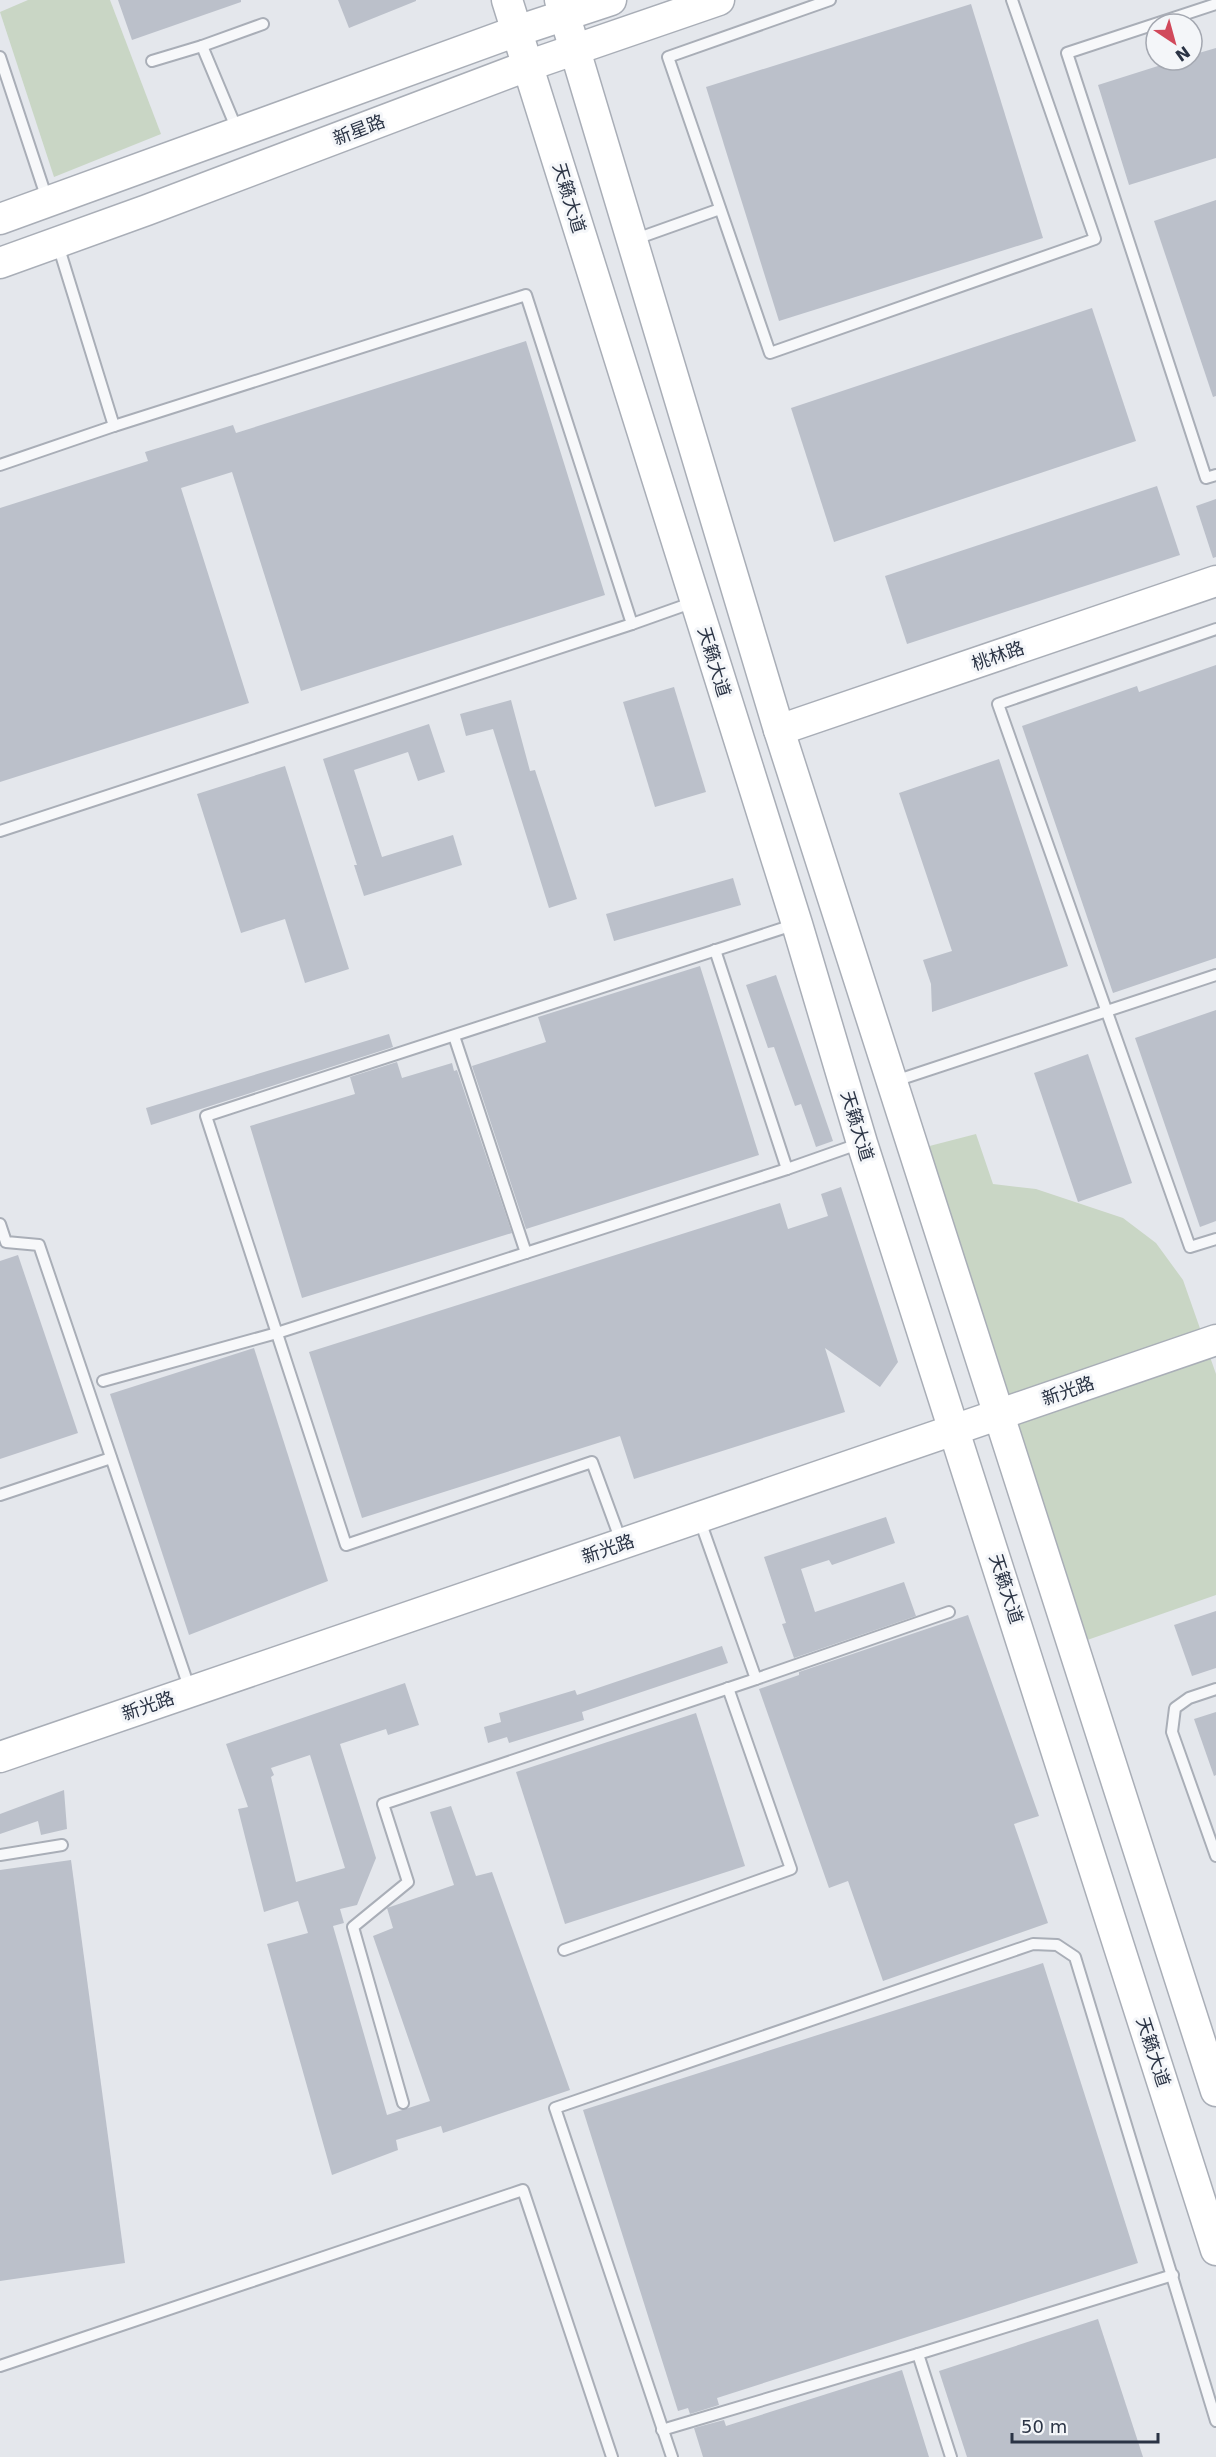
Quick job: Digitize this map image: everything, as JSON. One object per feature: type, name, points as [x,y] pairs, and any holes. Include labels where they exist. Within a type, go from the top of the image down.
[{"type":"main road","name":"天籁大道","points":[[507,0],[797,924],[862,1143],[956,1430],[1216,2250]]},
{"type":"main road","points":[[0,219],[517,31],[562,8],[611,0]]},
{"type":"main road","name":"新星路","points":[[0,263],[527,66],[719,0]]},
{"type":"main road","points":[[562,8],[779,730],[1215,2083]]},
{"type":"main road","name":"桃林路","points":[[779,730],[1216,582]]},
{"type":"main road","name":"新光路","points":[[0,1757],[1216,1340]]},
{"type":"lane","points":[[830,0],[668,57],[770,353],[1095,239],[1012,0]]},
{"type":"lane","points":[[1216,4],[1067,53],[1206,478],[1216,475]]},
{"type":"lane","points":[[152,61],[262,24]]},
{"type":"lane","points":[[202,46],[238,132]]},
{"type":"lane","points":[[0,57],[48,202]]},
{"type":"lane","points":[[632,240],[720,209]]},
{"type":"lane","points":[[57,243],[114,426]]},
{"type":"lane","points":[[0,465],[114,426],[526,295],[632,624]]},
{"type":"lane","points":[[0,831],[632,624],[695,601]]},
{"type":"lane","points":[[1216,629],[998,704],[1190,1247],[1216,1239]]},
{"type":"lane","points":[[623,1544],[592,1462],[346,1545],[206,1116],[797,924]]},
{"type":"lane","points":[[715,950],[788,1169]]},
{"type":"lane","points":[[892,1082],[1216,975]]},
{"type":"lane","points":[[454,1036],[526,1253]]},
{"type":"lane","points":[[103,1381],[277,1333],[788,1169],[862,1143]]},
{"type":"lane","points":[[0,1224],[3,1243],[39,1245],[190,1692]]},
{"type":"lane","points":[[0,1494],[111,1458]]},
{"type":"lane","points":[[699,1518],[756,1679]]},
{"type":"lane","points":[[403,2103],[353,1927],[408,1882],[383,1804],[950,1612]]},
{"type":"lane","points":[[564,1950],[791,1869],[728,1688]]},
{"type":"lane","points":[[1216,1689],[1189,1698],[1175,1708],[1172,1732],[1216,1856]]},
{"type":"lane","points":[[0,1855],[62,1845]]},
{"type":"lane","points":[[672,2457],[555,2108],[1034,1944],[1057,1944],[1075,1957],[1216,2421]]},
{"type":"lane","points":[[0,2366],[523,2190],[612,2457]]},
{"type":"lane","points":[[662,2430],[1173,2275]]},
{"type":"lane","points":[[918,2354],[951,2457]]},
{"type":"green space","points":[[28,0],[110,0],[161,134],[54,177],[0,12]]},
{"type":"green space","points":[[976,1134],[993,1184],[1036,1189],[1123,1218],[1156,1243],[1183,1280],[1216,1374],[1216,1595],[1073,1645],[914,1150]]},
{"type":"building","points":[[118,0],[241,0],[241,2],[132,40]]},
{"type":"building","points":[[338,0],[416,0],[416,1],[349,28]]},
{"type":"building","points":[[971,4],[1043,238],[779,321],[706,87]]},
{"type":"building","points":[[1216,48],[1216,158],[1129,185],[1098,85],[1144,70],[1204,72],[1204,52]]},
{"type":"building","points":[[1216,200],[1216,396],[1213,397],[1154,221]]},
{"type":"building","points":[[1092,308],[1136,441],[834,542],[791,408]]},
{"type":"building","points":[[526,341],[605,595],[301,691],[232,472],[181,488],[249,703],[0,782],[0,508],[148,461],[145,452],[233,425],[236,433]]},
{"type":"building","points":[[1157,486],[1180,555],[907,644],[885,576]]},
{"type":"building","points":[[1216,499],[1216,557],[1213,558],[1196,506]]},
{"type":"building","points":[[1216,665],[1216,958],[1113,993],[1022,726],[1137,686],[1139,692]]},
{"type":"building","points":[[674,687],[706,792],[655,807],[623,702]]},
{"type":"building","points":[[511,700],[530,771],[535,770],[577,899],[549,908],[493,729],[466,736],[460,714]]},
{"type":"building","points":[[429,724],[445,772],[418,781],[408,752],[354,770],[382,857],[453,835],[462,865],[364,896],[354,865],[357,865],[323,759]]},
{"type":"building","points":[[999,759],[1068,966],[932,1012],[931,984],[923,960],[952,951],[899,793]]},
{"type":"building","points":[[285,766],[349,969],[305,983],[285,919],[241,933],[197,794]]},
{"type":"building","points":[[733,878],[741,905],[614,941],[606,914]]},
{"type":"building","points":[[700,966],[759,1155],[526,1229],[472,1066],[546,1042],[538,1017]]},
{"type":"building","points":[[776,975],[833,1141],[816,1147],[801,1104],[795,1106],[774,1047],[768,1048],[746,985]]},
{"type":"building","points":[[1216,1010],[1216,1221],[1200,1227],[1135,1038]]},
{"type":"building","points":[[389,1034],[393,1047],[151,1125],[146,1108]]},
{"type":"building","points":[[1088,1054],[1132,1183],[1078,1202],[1034,1073]]},
{"type":"building","points":[[397,1062],[402,1078],[452,1063],[454,1071],[457,1070],[512,1233],[302,1298],[250,1126],[355,1094],[350,1077]]},
{"type":"building","points":[[841,1187],[898,1362],[880,1387],[825,1348],[845,1412],[634,1479],[620,1436],[362,1518],[309,1352],[780,1203],[788,1229],[828,1216],[821,1194]]},
{"type":"building","points":[[18,1255],[78,1433],[0,1459],[0,1261]]},
{"type":"building","points":[[254,1348],[328,1581],[189,1635],[110,1394]]},
{"type":"building","points":[[886,1517],[895,1543],[832,1565],[829,1560],[801,1569],[815,1612],[904,1582],[916,1616],[794,1658],[782,1624],[786,1623],[764,1557]]},
{"type":"building","points":[[1216,1611],[1216,1668],[1192,1676],[1174,1625]]},
{"type":"building","points":[[968,1615],[1039,1816],[1014,1824],[1048,1923],[883,1981],[848,1881],[829,1888],[759,1689],[799,1675],[799,1672]]},
{"type":"building","points":[[722,1646],[728,1663],[582,1712],[584,1720],[509,1743],[507,1737],[488,1743],[484,1727],[501,1722],[499,1713],[575,1690],[577,1695]]},
{"type":"building","points":[[405,1683],[419,1725],[388,1735],[386,1729],[340,1744],[376,1858],[357,1905],[340,1909],[344,1923],[333,1926],[387,2115],[430,2101],[373,1936],[393,1928],[387,1908],[454,1885],[430,1812],[451,1806],[476,1876],[492,1872],[570,2090],[443,2133],[441,2126],[396,2140],[398,2150],[332,2175],[267,1944],[308,1933],[298,1901],[264,1912],[238,1809],[248,1807],[226,1744]],"holes":[[[310,1755],[345,1868],[296,1882],[271,1777],[274,1775],[271,1768]]]},
{"type":"building","points":[[1216,1712],[1216,1775],[1214,1776],[1194,1719]]},
{"type":"building","points":[[696,1713],[745,1866],[565,1924],[516,1772]]},
{"type":"building","points":[[64,1790],[67,1829],[41,1835],[38,1821],[0,1834],[0,1814]]},
{"type":"building","points":[[71,1860],[125,2263],[0,2281],[0,1870]]},
{"type":"building","points":[[1043,1963],[1138,2263],[717,2398],[719,2405],[690,2414],[688,2408],[678,2411],[583,2110]]},
{"type":"building","points":[[1098,2319],[1143,2457],[967,2457],[939,2371]]},
{"type":"building","points":[[902,2370],[929,2457],[703,2457],[694,2428],[724,2420],[726,2426]]}]
